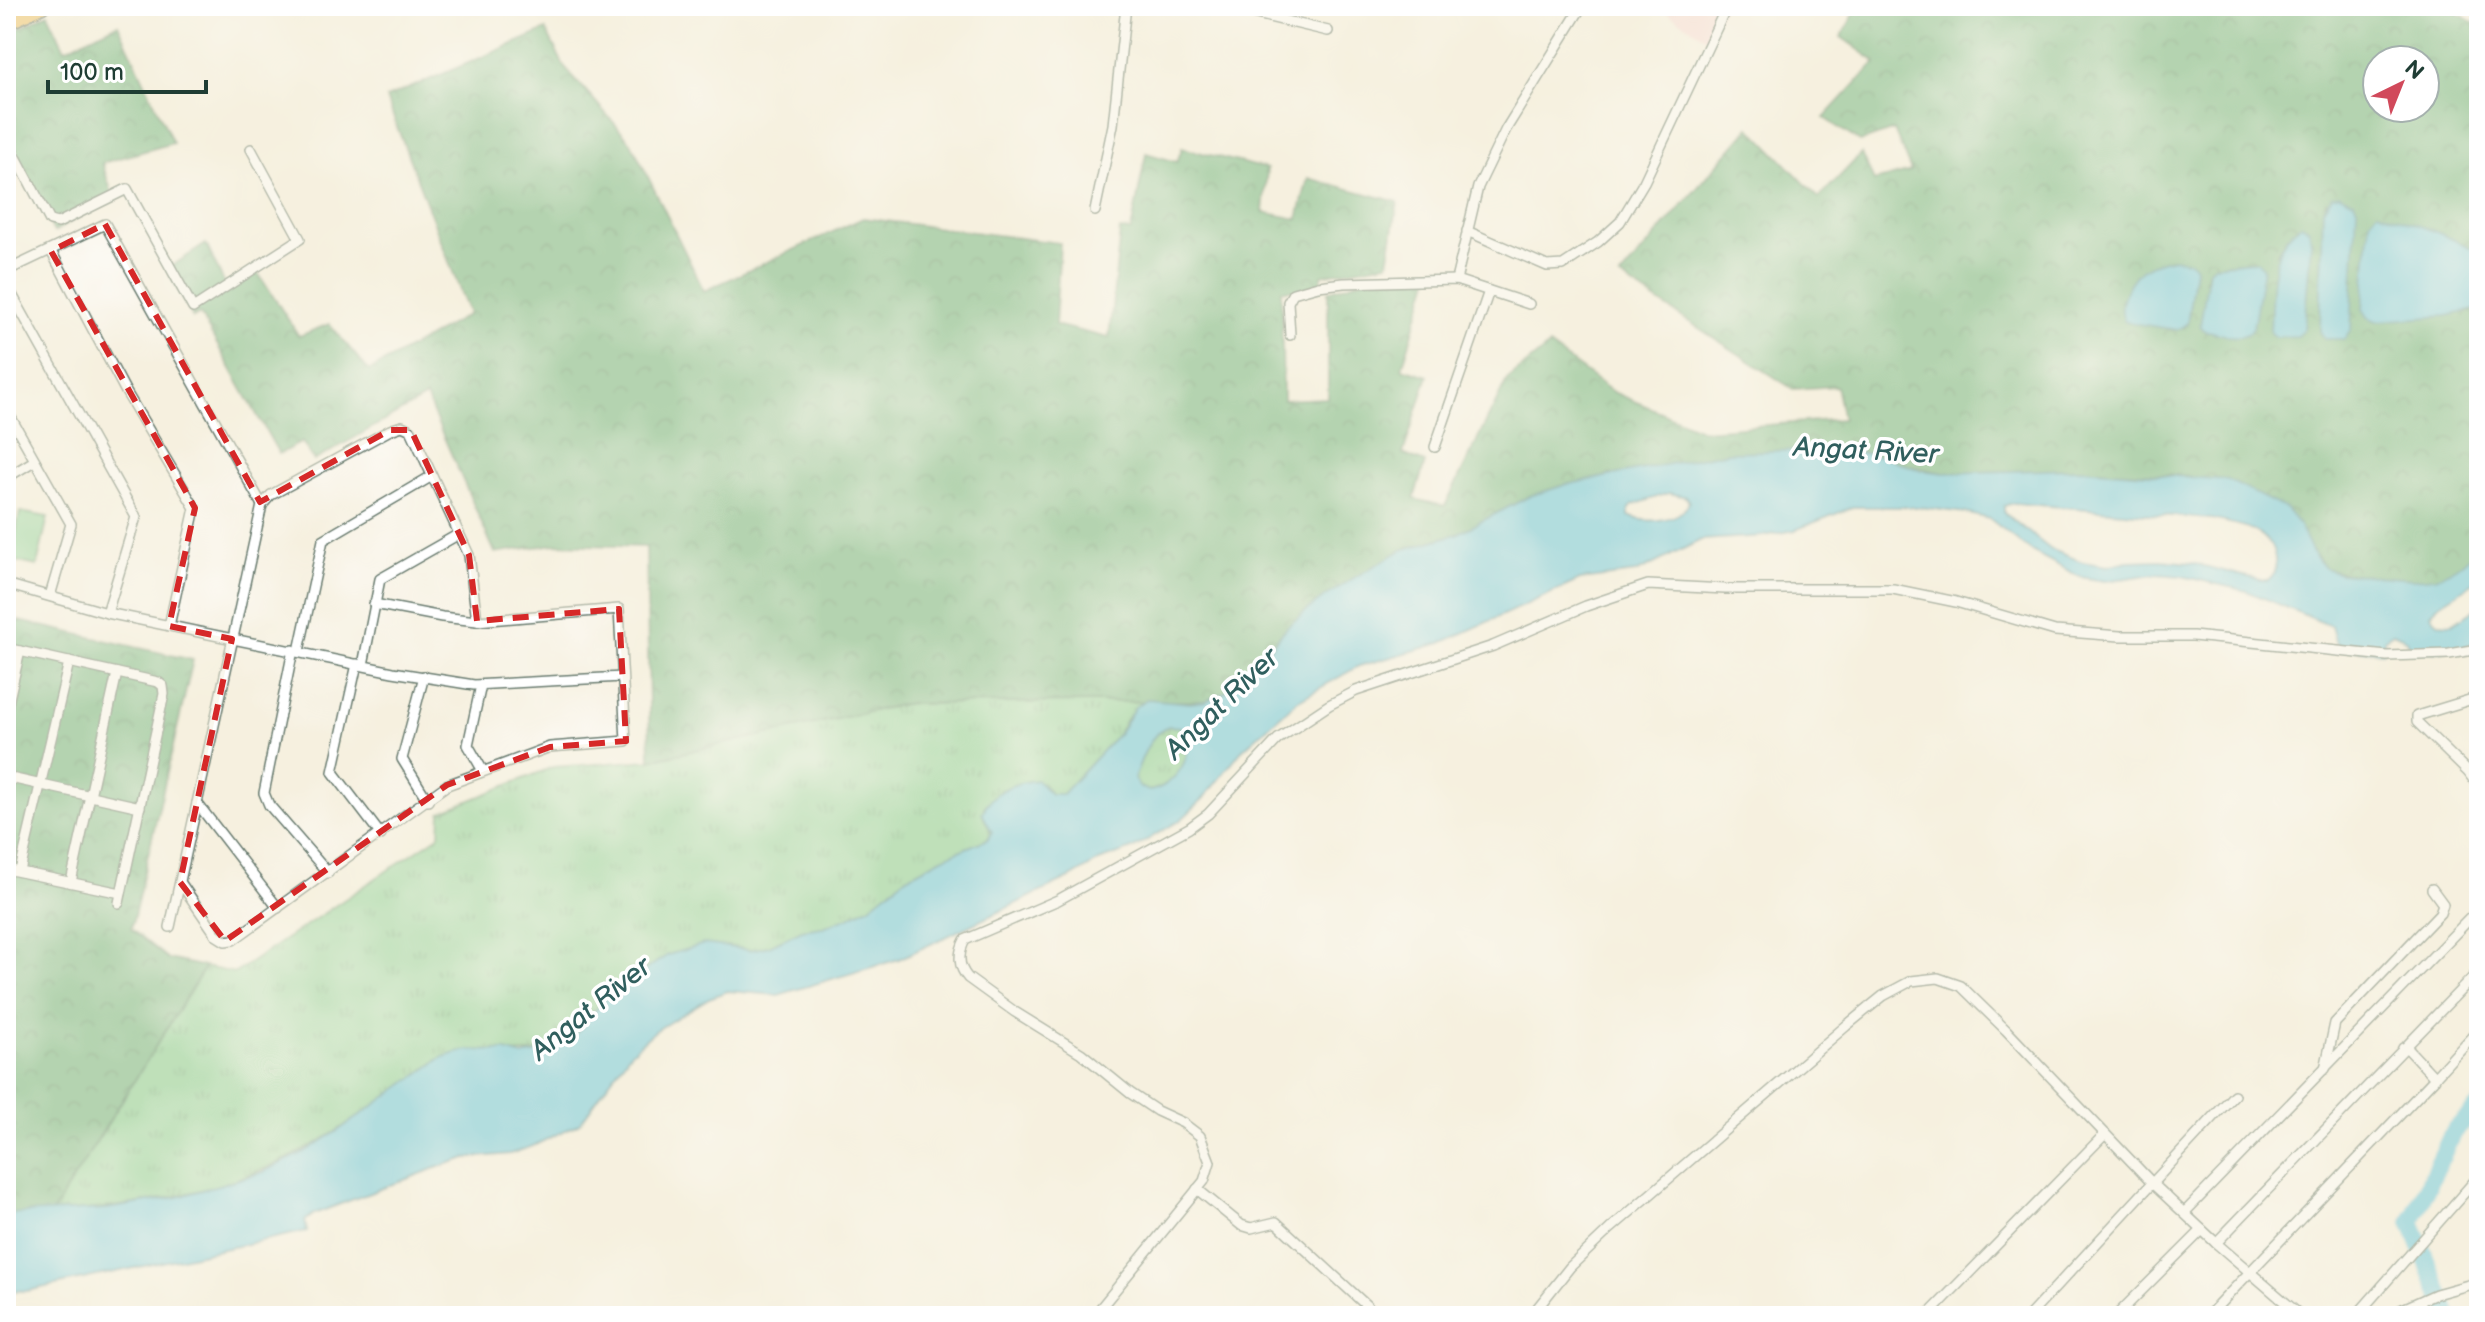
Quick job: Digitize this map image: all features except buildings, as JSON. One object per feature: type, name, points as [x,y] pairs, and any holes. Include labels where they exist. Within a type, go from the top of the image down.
[{"type":"main road","points":[[6,23],[42,6]]},
{"type":"street","points":[[1095,211],[1113,125],[1126,6]]},
{"type":"street","points":[[1223,6],[1328,31]]},
{"type":"street","points":[[1456,280],[1478,187],[1506,129],[1582,6]]},
{"type":"street","points":[[1467,231],[1547,266],[1563,265],[1598,242],[1620,222],[1644,182],[1727,6]]},
{"type":"street","points":[[6,138],[50,221],[58,223],[127,189],[193,308],[300,239],[251,149]]},
{"type":"street","points":[[6,271],[105,224],[262,505]]},
{"type":"street","points":[[51,251],[126,392],[195,508],[169,626]]},
{"type":"street","points":[[1290,335],[1288,302],[1293,293],[1318,286],[1456,280],[1529,304]]},
{"type":"street","points":[[6,284],[136,517],[107,613]]},
{"type":"street","points":[[1435,447],[1489,291]]},
{"type":"street","points":[[6,409],[71,524],[50,596]]},
{"type":"street","points":[[170,927],[262,505],[271,495],[402,426],[411,430],[469,555],[477,621]]},
{"type":"street","points":[[6,478],[34,461]]},
{"type":"street","points":[[328,873],[269,805],[264,793],[323,540],[432,476]]},
{"type":"street","points":[[381,835],[333,772],[380,579],[459,534]]},
{"type":"street","points":[[6,584],[107,613],[481,685],[622,677]]},
{"type":"street","points":[[1094,1316],[1204,1181],[1210,1162],[1200,1136],[1183,1123],[1130,1093],[1081,1053],[968,978],[962,971],[959,951],[965,940],[1058,900],[1189,828],[1208,814],[1289,730],[1356,691],[1493,646],[1586,606],[1648,585],[1725,589],[1893,589],[1956,602],[2055,631],[2120,636],[2193,636],[2387,656],[2449,654],[2479,649]]},
{"type":"street","points":[[180,882],[217,936],[225,941],[233,940],[447,785],[550,747],[626,741],[619,609],[477,621],[374,604]]},
{"type":"street","points":[[6,648],[158,682],[164,690],[119,903]]},
{"type":"street","points":[[6,712],[20,651]]},
{"type":"street","points":[[20,871],[69,662]]},
{"type":"street","points":[[71,882],[117,673]]},
{"type":"street","points":[[424,676],[402,759],[428,801]]},
{"type":"street","points":[[481,685],[468,745],[483,771]]},
{"type":"street","points":[[2477,784],[2417,722],[2417,716],[2479,697]]},
{"type":"street","points":[[6,777],[140,807]]},
{"type":"street","points":[[197,803],[278,908]]},
{"type":"street","points":[[6,869],[121,893]]},
{"type":"street","points":[[2325,1069],[2335,1023],[2440,913],[2443,904],[2432,889]]},
{"type":"street","points":[[2184,1213],[2479,909]]},
{"type":"street","points":[[2216,1243],[2479,971]]},
{"type":"street","points":[[1531,1316],[1570,1267],[1610,1229],[1883,996],[1911,981],[1938,978],[1961,986],[2153,1184],[2301,1316]]},
{"type":"street","points":[[2208,1316],[2479,1029]]},
{"type":"street","points":[[2403,1048],[2408,1049],[2435,1077]]},
{"type":"street","points":[[2029,1316],[2234,1095]]},
{"type":"street","points":[[1927,1316],[2105,1134]]},
{"type":"street","points":[[2356,1316],[2479,1176]]},
{"type":"street","points":[[1197,1189],[1241,1225],[1251,1228],[1276,1222],[1368,1307]]},
{"type":"street","points":[[2116,1316],[2202,1230]]},
{"type":"street","points":[[2387,1316],[2440,1292],[2479,1282]]},
{"type":"highlighted area","points":[[105,224],[260,502],[390,430],[411,430],[469,555],[477,621],[619,609],[626,741],[550,747],[447,785],[225,941],[180,882],[232,639],[169,626],[195,508],[51,251]]},
{"type":"shaded area","points":[[1657,6],[1724,6],[1708,39]]},
{"type":"green space","points":[[1848,6],[2445,6],[2479,25],[2479,251],[2434,231],[2463,313],[2479,309],[2479,547],[2461,565],[2438,577],[2413,580],[2364,576],[2324,568],[2308,544],[2188,476],[2080,469],[1944,473],[1901,464],[1729,452],[1565,485],[1530,496],[1457,534],[1402,550],[1319,601],[1288,626],[1226,692],[1206,701],[904,704],[650,760],[646,547],[556,544],[495,553],[426,397],[314,461],[302,442],[279,454],[200,314],[193,318],[167,269],[206,244],[226,287],[256,270],[299,336],[329,324],[369,371],[469,314],[386,98],[546,30],[564,66],[631,142],[704,291],[863,218],[1060,243],[1055,325],[1109,338],[1120,230],[1131,231],[1146,153],[1177,162],[1182,148],[1267,169],[1263,212],[1298,219],[1308,178],[1398,202],[1388,263],[1322,275],[1321,290],[1281,290],[1283,400],[1328,398],[1328,291],[1382,273],[1430,276],[1402,368],[1428,376],[1403,454],[1425,463],[1414,499],[1445,506],[1507,380],[1549,346],[1613,392],[1703,430],[1843,419],[1836,386],[1793,389],[1620,277],[1750,127],[1819,198],[1861,154],[1874,181],[1911,171],[1894,130],[1860,142],[1824,118],[1876,62],[1841,37],[1856,11]],"holes":[[[2326,201],[2353,272],[2351,329],[2320,331],[2323,209]],[[2309,229],[2311,242],[2304,329],[2277,253],[2288,235]],[[2251,261],[2205,280],[2214,265]],[[2195,268],[2187,323],[2183,328],[2121,302],[2136,275]]]},
{"type":"green space","points":[[48,13],[65,49],[118,24],[173,143],[102,163],[113,196],[54,232],[6,138],[6,35]]},
{"type":"green space","points":[[20,512],[48,517],[37,566],[10,560]]},
{"type":"green space","points":[[6,618],[193,660],[131,929],[168,959],[205,967],[52,1213],[6,1214]]},
{"type":"green space","points":[[1147,699],[1062,794],[1050,794],[1042,783],[1001,791],[984,807],[984,818],[992,832],[988,839],[905,878],[869,907],[849,917],[823,927],[802,930],[769,946],[750,950],[726,946],[597,1008],[583,1027],[555,1048],[541,1052],[442,1058],[303,1151],[234,1180],[163,1199],[52,1213],[205,967],[235,973],[440,835],[441,812],[553,767],[650,760],[904,704]]},
{"type":"green space","points":[[1181,727],[1188,747],[1186,757],[1176,776],[1148,791],[1139,787],[1134,779],[1152,740],[1163,728]]},
{"type":"water","points":[[2340,194],[2354,201],[2357,208],[2351,329],[2344,339],[2324,339],[2320,331],[2323,209],[2332,196]]},
{"type":"water","points":[[2378,211],[2479,251],[2479,309],[2447,316],[2376,321],[2368,317],[2363,309],[2370,221]]},
{"type":"water","points":[[2301,225],[2309,229],[2311,242],[2304,329],[2297,336],[2275,337],[2270,329],[2277,258],[2290,234]]},
{"type":"water","points":[[2174,258],[2191,262],[2195,268],[2187,323],[2178,330],[2125,322],[2122,315],[2123,298],[2136,276],[2148,266]]},
{"type":"water","points":[[2258,262],[2263,268],[2253,328],[2249,333],[2237,336],[2203,330],[2200,326],[2209,269],[2214,265]]},
{"type":"water","name":"Angat River","points":[[1851,451],[1881,456],[1920,470],[1944,473],[2080,469],[2228,480],[2286,509],[2300,526],[2324,568],[2340,573],[2412,579],[2436,577],[2458,567],[2479,547],[2479,579],[2438,605],[2431,614],[2438,623],[2452,624],[2479,606],[2479,641],[2460,649],[2414,653],[2406,639],[2393,633],[2384,639],[2384,652],[2341,648],[2331,626],[2247,591],[2182,576],[2155,574],[2105,581],[2080,577],[2031,551],[1990,519],[1920,507],[1853,507],[1795,530],[1764,536],[1701,540],[1636,573],[1580,580],[1441,643],[1359,666],[1297,701],[1241,751],[1204,798],[1182,819],[1132,849],[1099,861],[1072,877],[899,959],[778,995],[728,991],[709,998],[655,1031],[630,1053],[580,1123],[533,1146],[510,1154],[467,1158],[444,1165],[314,1214],[305,1221],[307,1231],[27,1291],[6,1290],[6,1214],[107,1209],[178,1197],[263,1172],[305,1152],[443,1057],[468,1050],[506,1051],[522,1056],[545,1052],[572,1038],[611,992],[668,955],[704,944],[750,950],[769,946],[802,930],[823,927],[869,907],[905,878],[942,858],[988,839],[992,832],[982,813],[998,793],[1020,783],[1037,780],[1050,794],[1062,794],[1119,733],[1135,707],[1147,699],[1190,703],[1206,701],[1225,692],[1259,660],[1288,626],[1319,601],[1402,550],[1457,534],[1530,496],[1565,485],[1729,452]],"holes":[[[1669,493],[1686,497],[1689,502],[1679,514],[1662,520],[1629,516],[1633,505]],[[2013,503],[2210,519],[2235,524],[2266,539],[2272,547],[2275,573],[2268,580],[2260,580],[2192,563],[2128,561],[2107,566],[2083,562],[2050,549],[2004,513],[2004,506]],[[1181,727],[1188,747],[1186,757],[1176,776],[1149,791],[1139,787],[1134,779],[1147,747],[1163,728]]]},
{"type":"waterway","points":[[2449,1316],[2411,1222],[2453,1132],[2479,1106]]}]
